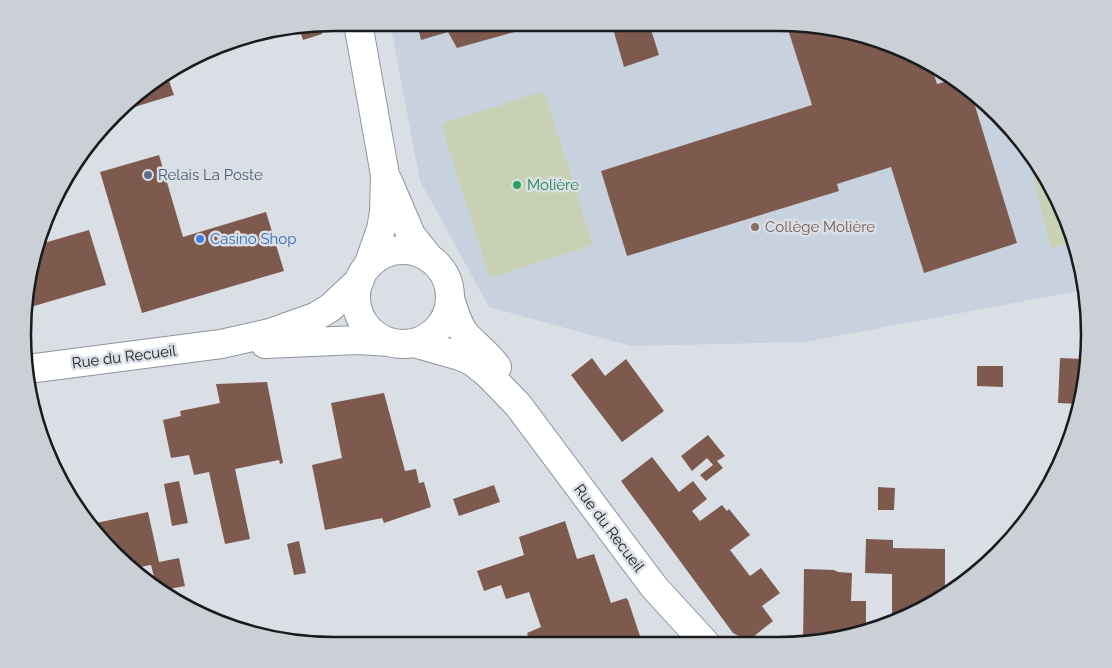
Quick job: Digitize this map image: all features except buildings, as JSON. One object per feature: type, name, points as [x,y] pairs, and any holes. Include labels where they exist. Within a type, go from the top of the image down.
[{"type":"street","points":[[360,31],[385,175],[384,212],[381,229],[357,295],[361,317],[376,335],[402,342],[428,336],[439,327],[447,313],[450,298],[445,276],[411,234],[385,175]]},
{"type":"street","points":[[364,273],[380,256],[402,250],[417,252],[430,259]]},
{"type":"street","name":"Rue du Recueil","points":[[33,368],[220,344],[270,333],[315,317],[334,305],[364,273]]},
{"type":"street","name":"Rue du Recueil","points":[[450,298],[456,319],[465,334],[489,356],[518,406]]},
{"type":"street","name":"Rue du Recueil","points":[[220,344],[358,340],[402,342],[442,350],[473,362],[488,374],[518,406],[654,586],[700,637]]},
{"type":"shaded area","name":"Collège Molière","points":[[392,31],[778,31],[837,37],[875,47],[912,62],[946,82],[978,106],[1006,134],[1030,166],[1050,200],[1065,237],[1078,291],[805,342],[631,346],[489,307],[420,181]]},
{"type":"green space","name":"Molière","points":[[544,91],[593,245],[490,278],[441,124]]},
{"type":"green space","points":[[1030,166],[1050,200],[1067,243],[1051,248]]},
{"type":"place","name":"Relais La Poste","points":[[148,175]]},
{"type":"place","name":"Molière","points":[[517,185]]},
{"type":"place","name":"Collège Molière","points":[[755,227]]},
{"type":"place","name":"Casino Shop","points":[[200,239]]}]
